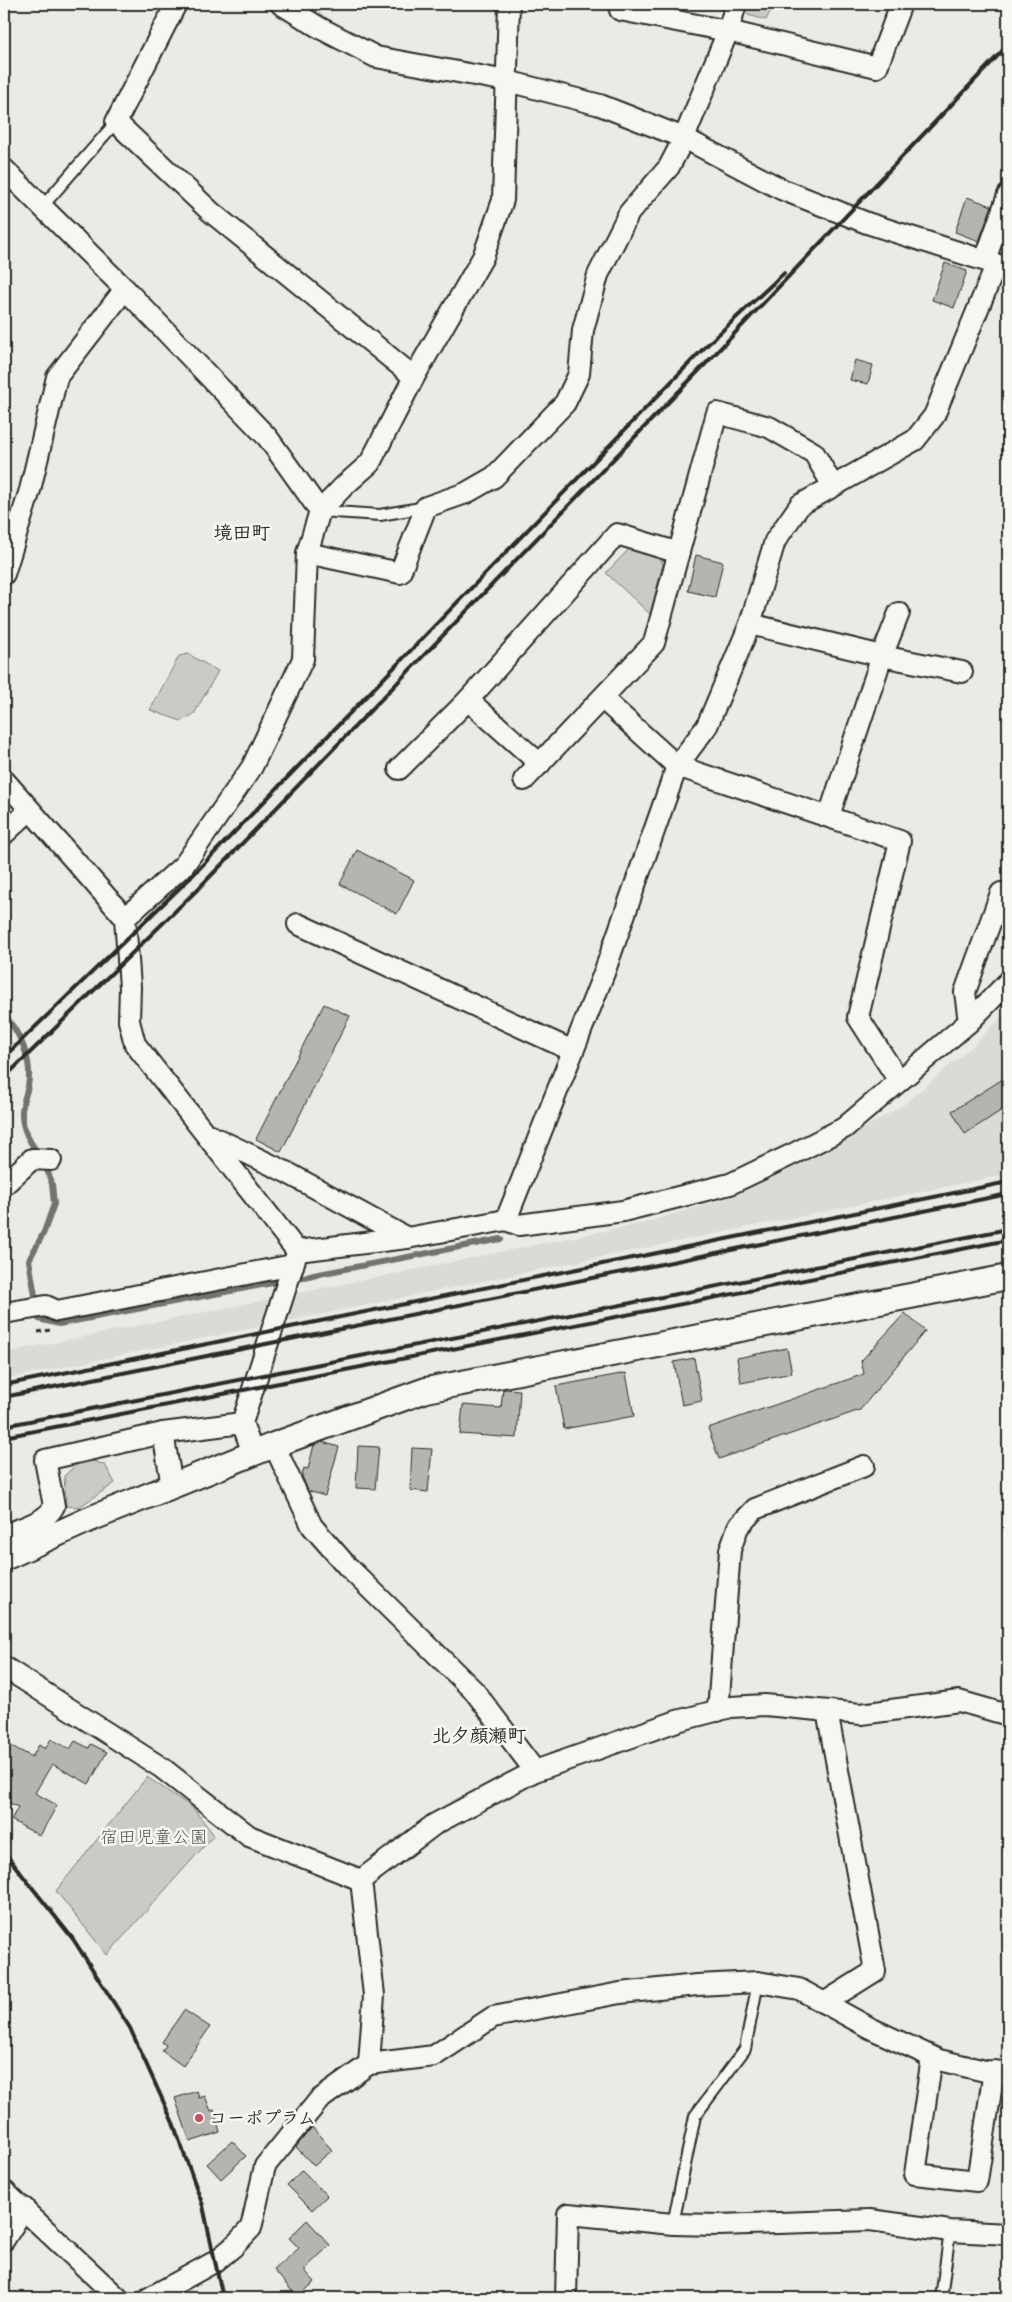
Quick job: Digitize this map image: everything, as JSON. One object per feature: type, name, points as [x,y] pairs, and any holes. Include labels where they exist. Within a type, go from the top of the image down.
[{"type":"street","points":[[176,4],[116,122],[211,212],[414,377]]},
{"type":"street","points":[[281,4],[320,28],[376,57],[507,81],[600,105],[684,138],[781,189],[867,223],[996,265]]},
{"type":"street","points":[[125,918],[184,866],[252,767],[303,658],[308,553],[320,511],[370,463],[414,377],[483,258],[503,200],[509,4]]},
{"type":"street","points":[[621,4],[620,10],[728,31],[877,67],[901,4]]},
{"type":"street","points":[[308,553],[400,573],[426,507],[466,493],[494,477],[565,403],[579,374],[583,330],[598,275],[629,212],[668,167],[684,138],[728,31],[736,4]]},
{"type":"street","points":[[4,169],[125,289],[268,438],[320,511]]},
{"type":"street","points":[[506,1220],[604,973],[677,766],[706,726],[750,624],[774,542],[800,505],[915,440],[934,416],[996,265],[1008,195]]},
{"type":"street","points":[[4,574],[30,490],[56,377],[125,289]]},
{"type":"street","points":[[524,780],[603,699],[654,643],[717,413],[769,428],[814,453],[833,486]]},
{"type":"street","points":[[399,769],[468,700],[617,534],[679,553]]},
{"type":"street","points":[[829,816],[898,612]]},
{"type":"street","points":[[750,624],[882,656],[962,672]]},
{"type":"street","points":[[603,699],[677,766],[900,841],[858,1017],[899,1081]]},
{"type":"street","points":[[468,700],[540,764]]},
{"type":"street","points":[[4,780],[125,918],[130,987],[129,1021],[135,1044],[204,1133],[295,1258]]},
{"type":"street","points":[[4,834],[30,810]]},
{"type":"street","points":[[970,1022],[966,992],[1001,893]]},
{"type":"street","points":[[298,924],[573,1051]]},
{"type":"street","points":[[4,1313],[38,1308],[57,1311],[295,1258],[506,1220],[519,1226],[623,1211],[730,1184],[844,1128],[970,1022],[1008,982]]},
{"type":"street","points":[[204,1133],[286,1172],[407,1238]]},
{"type":"street","points":[[4,1185],[41,1160]]},
{"type":"street","points":[[242,1423],[295,1258]]},
{"type":"street","points":[[4,1558],[90,1519],[264,1449],[426,1390],[1008,1277]]},
{"type":"street","points":[[4,1535],[44,1518],[51,1513],[54,1506],[45,1460],[163,1433],[242,1423]]},
{"type":"street","points":[[242,1423],[264,1449],[312,1526],[347,1566],[475,1692],[535,1771]]},
{"type":"street","points":[[163,1433],[172,1486]]},
{"type":"street","points":[[718,1711],[730,1550],[738,1528],[755,1509],[864,1466]]},
{"type":"street","points":[[4,1666],[162,1768],[250,1836],[361,1880]]},
{"type":"street","points":[[361,1880],[436,1824],[535,1771],[668,1724],[731,1707],[765,1705],[860,1714],[959,1701],[1008,1714]]},
{"type":"street","points":[[824,2003],[875,1971],[827,1711]]},
{"type":"street","points":[[361,1880],[374,1995],[369,2064]]},
{"type":"street","points":[[149,2298],[216,2260],[233,2247],[251,2228],[265,2166],[319,2100],[369,2064],[434,2056],[493,2017],[620,1993],[697,1985],[758,1982],[798,1989],[870,2028],[932,2057],[1001,2072],[977,2181],[915,2174],[932,2057]]},
{"type":"street","points":[[4,2191],[118,2298]]},
{"type":"street","points":[[4,2240],[24,2208]]},
{"type":"street","points":[[566,2298],[568,2214],[673,2224],[719,2225],[870,2220],[950,2231],[1008,2234]]},
{"type":"lane","points":[[42,207],[116,122]]},
{"type":"lane","points":[[320,511],[380,515],[426,507]]},
{"type":"lane","points":[[673,2224],[695,2116],[745,2049],[758,1982]]},
{"type":"lane","points":[[941,2298],[950,2231]]},
{"type":"shaded area","points":[[1008,1010],[1008,1174],[4,1379],[4,1353],[644,1223],[728,1198],[811,1159],[902,1106],[974,1045]]},
{"type":"green space","points":[[745,4],[774,4],[766,20],[748,15],[742,9]]},
{"type":"green space","points":[[630,548],[660,558],[663,564],[650,614],[606,573]]},
{"type":"green space","points":[[188,654],[218,671],[194,714],[181,721],[150,710],[179,656]]},
{"type":"green space","points":[[84,1458],[105,1465],[115,1483],[79,1507],[66,1506],[64,1476]]},
{"type":"green space","name":"宿田児童公園","points":[[147,1777],[193,1808],[214,1835],[107,1955],[56,1891]]},
{"type":"building","points":[[967,197],[992,206],[979,241],[955,232]]},
{"type":"building","points":[[945,263],[967,271],[954,308],[932,300]]},
{"type":"building","points":[[855,360],[873,365],[868,384],[850,380]]},
{"type":"building","points":[[696,555],[723,562],[715,597],[688,591]]},
{"type":"building","points":[[357,850],[414,880],[397,914],[340,884]]},
{"type":"building","points":[[324,1004],[350,1016],[281,1152],[256,1139]]},
{"type":"building","points":[[1003,1079],[1008,1088],[1008,1106],[965,1134],[952,1111]]},
{"type":"building","points":[[905,1313],[925,1331],[860,1410],[719,1459],[708,1428],[864,1374],[861,1361]]},
{"type":"building","points":[[787,1348],[792,1373],[741,1383],[737,1358]]},
{"type":"building","points":[[694,1358],[702,1401],[682,1405],[674,1362]]},
{"type":"building","points":[[626,1373],[634,1416],[564,1429],[556,1386]]},
{"type":"building","points":[[503,1389],[520,1390],[517,1438],[460,1434],[463,1405],[501,1408]]},
{"type":"building","points":[[322,1442],[339,1447],[325,1496],[308,1491],[302,1476],[304,1468],[308,1469],[314,1445]]},
{"type":"building","points":[[358,1446],[379,1447],[375,1489],[356,1488]]},
{"type":"building","points":[[412,1448],[432,1449],[428,1492],[410,1490]]},
{"type":"building","points":[[51,1739],[70,1749],[75,1741],[89,1748],[91,1744],[107,1752],[89,1784],[52,1764],[35,1793],[57,1805],[40,1836],[11,1820],[18,1807],[4,1800],[4,1742],[32,1757],[39,1745],[45,1749]]},
{"type":"building","points":[[184,2010],[210,2027],[183,2066],[162,2051],[166,2045],[162,2042]]},
{"type":"building","name":"コーポプラム","points":[[197,2091],[199,2098],[205,2096],[211,2111],[214,2110],[220,2132],[190,2142],[175,2098]]},
{"type":"building","points":[[312,2127],[332,2150],[314,2166],[296,2147]]},
{"type":"building","points":[[232,2141],[246,2156],[221,2179],[207,2164]]},
{"type":"building","points":[[302,2170],[327,2196],[312,2210],[287,2185]]},
{"type":"building","points":[[307,2220],[330,2245],[304,2270],[315,2282],[297,2297],[274,2270],[299,2248],[289,2238]]},
{"type":"waterway","points":[[4,1014],[20,1038],[27,1057],[29,1076],[22,1116],[28,1137],[39,1155]]},
{"type":"waterway","points":[[45,1164],[52,1184],[54,1204],[44,1232],[29,1260],[39,1319],[59,1324],[501,1239]]},
{"type":"railway","points":[[4,1078],[199,888],[716,353],[1008,45]]},
{"type":"railway","points":[[4,1057],[189,879],[706,346],[784,273]]},
{"type":"railway","points":[[4,1385],[1008,1182]]},
{"type":"railway","points":[[4,1397],[1008,1194]]},
{"type":"railway","points":[[4,1426],[1008,1229]]},
{"type":"railway","points":[[4,1437],[1008,1240]]},
{"type":"railway","points":[[4,1852],[73,1939],[130,2028],[173,2123],[203,2206],[223,2298]]},
{"type":"place","name":"コーポプラム","points":[[199,2118]]},
{"type":"district","name":"境田町","points":[[242,533]]},
{"type":"district","name":"北夕顔瀬町","points":[[479,1736]]}]
